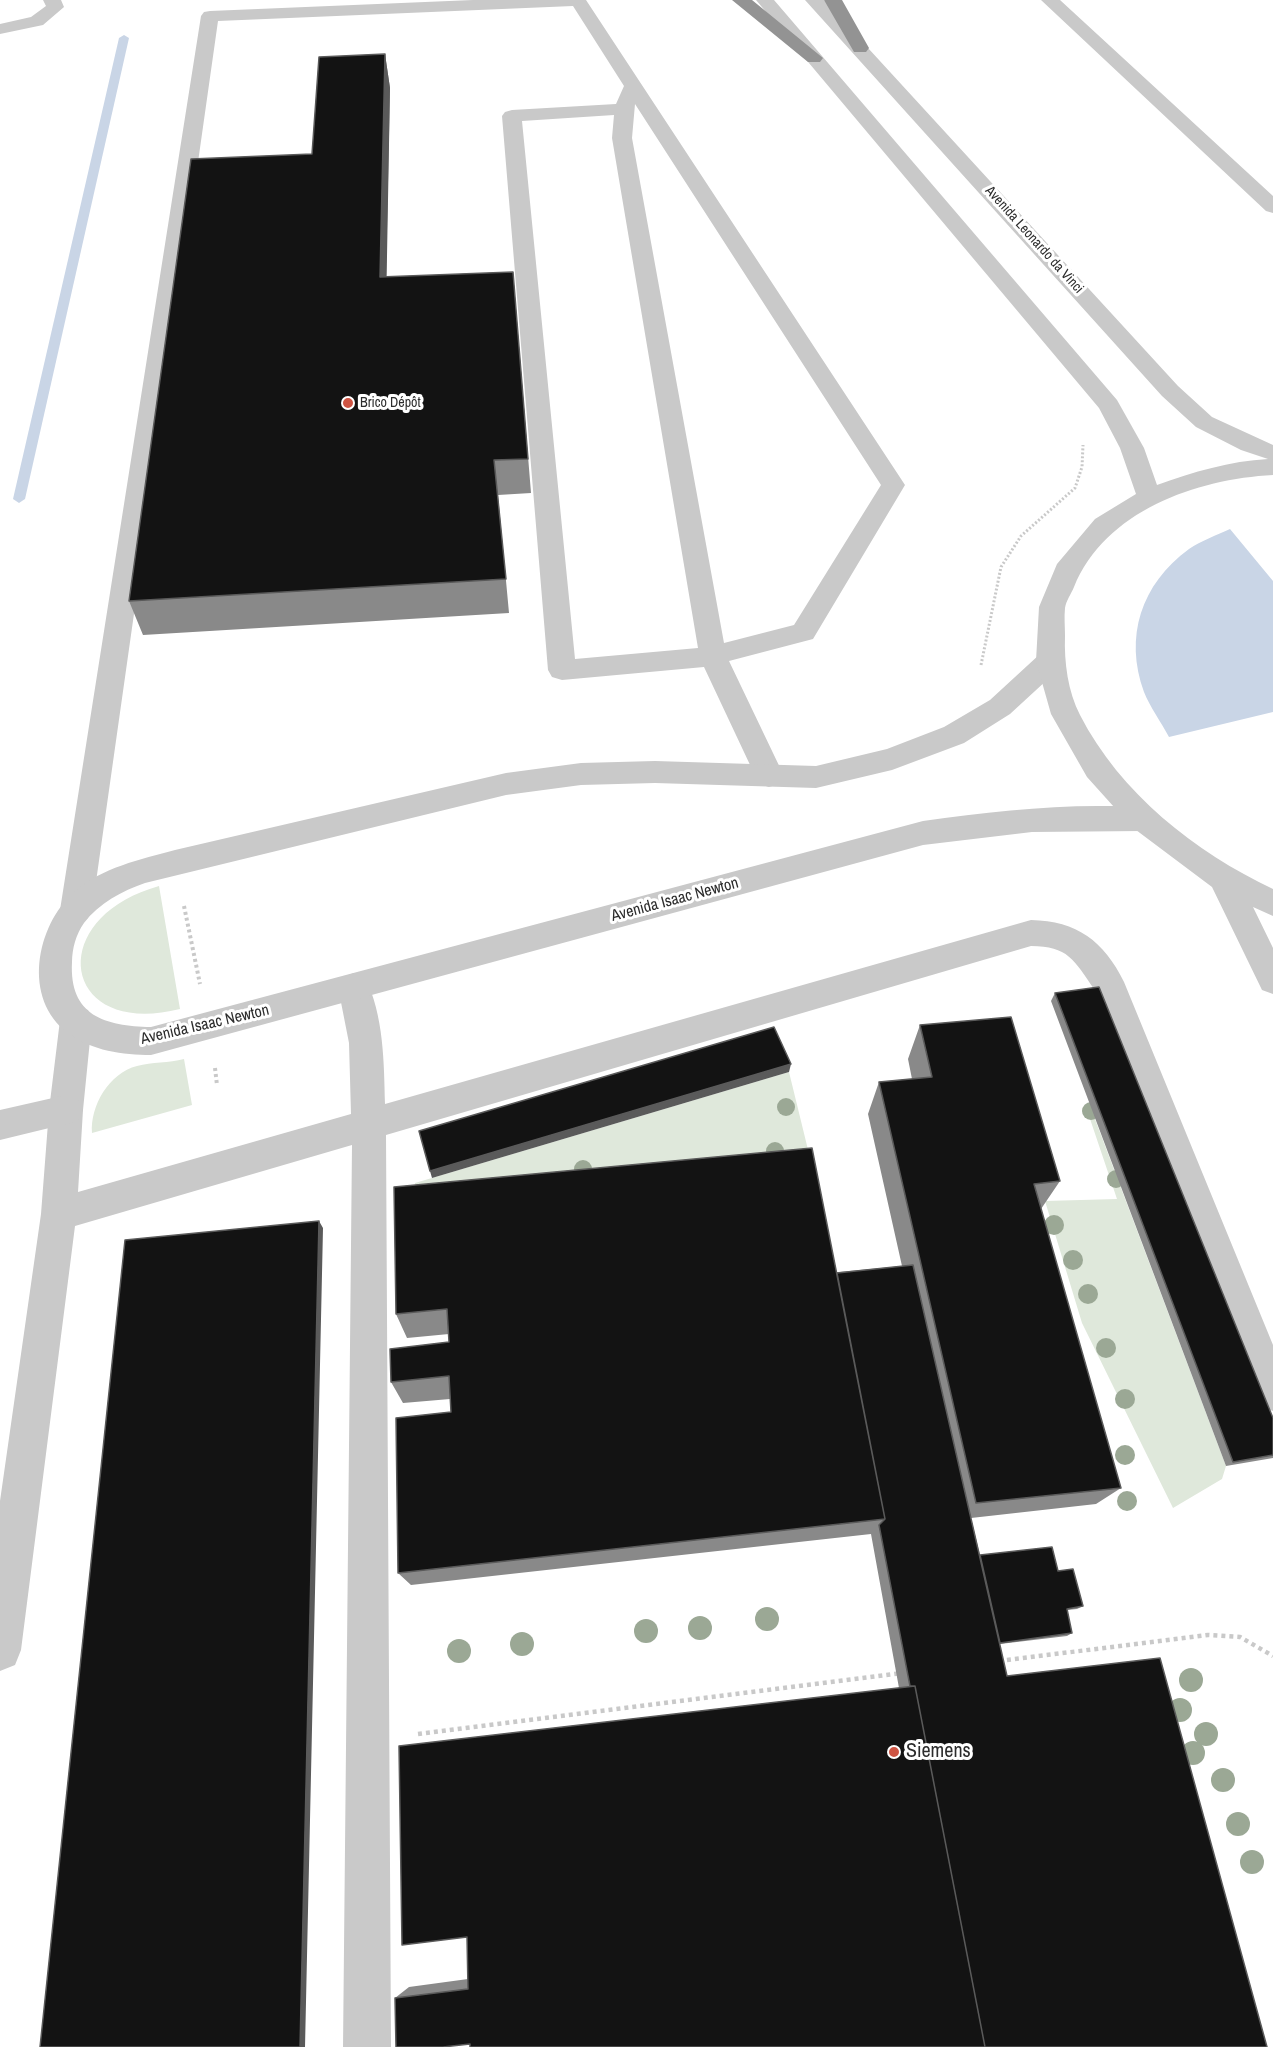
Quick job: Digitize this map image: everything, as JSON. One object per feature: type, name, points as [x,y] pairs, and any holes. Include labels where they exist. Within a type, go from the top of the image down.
[{"type":"highway","points":[[741,0],[814,58]]},
{"type":"highway","points":[[833,0],[860,48]]},
{"type":"street","points":[[0,29],[37,21],[55,7],[52,0]]},
{"type":"street","points":[[765,0],[1109,405],[1132,448],[1149,497]]},
{"type":"street","name":"Avenida Leonardo da Vinci","points":[[814,0],[1170,391],[1204,422],[1250,445],[1273,453]]},
{"type":"street","points":[[1050,0],[1268,202]]},
{"type":"street","points":[[76,910],[210,16],[578,1],[893,485],[803,632],[713,656],[562,670],[512,116],[624,109]]},
{"type":"street","points":[[633,85],[624,109],[622,138],[713,656],[770,776]]},
{"type":"street","points":[[1273,467],[1252,468],[1197,479],[1149,497],[1104,525],[1070,564],[1052,607],[1050,661],[1065,714],[1086,751],[1097,769],[1143,819],[1223,879],[1273,903]]},
{"type":"street","name":"Avenida Isaac Newton","points":[[1050,661],[1000,706],[954,735],[892,759],[816,777],[655,772],[581,774],[506,784],[175,862],[138,873],[92,895],[76,910],[58,943],[55,964],[56,986],[62,1006],[75,1020],[93,1033],[129,1042],[151,1041],[923,833],[1001,821],[1100,817],[1143,819]]},
{"type":"street","points":[[1223,879],[1273,980]]},
{"type":"street","points":[[59,1214],[1003,940],[1031,933],[1054,932],[1071,940],[1089,955],[1108,982],[1273,1392]]},
{"type":"street","points":[[354,987],[366,1043],[369,1124],[366,2047]]},
{"type":"street","points":[[0,1650],[59,1214],[75,1020]]},
{"type":"street","points":[[0,1125],[66,1110]]},
{"type":"path","points":[[175,862],[209,1026],[217,1085]]},
{"type":"path","points":[[995,1662],[1208,1635],[1240,1637],[1273,1656]]},
{"type":"path","points":[[415,1735],[912,1672]]},
{"type":"shaded area","points":[[159,886],[180,1009],[140,1014],[110,1007],[90,992],[81,971],[83,947],[97,923],[122,902]]},
{"type":"shaded area","points":[[184,1059],[192,1105],[92,1133],[94,1112],[98,1102],[103,1092],[118,1076],[137,1066]]},
{"type":"shaded area","points":[[789,1072],[811,1162],[414,1199],[415,1183]]},
{"type":"shaded area","points":[[1090,1106],[1226,1466],[1222,1479],[1173,1508],[1082,1323],[1045,1201],[1117,1199],[1086,1107]]},
{"type":"water","points":[[1230,529],[1273,581],[1273,712],[1169,737],[1146,698],[1138,672],[1136,651],[1141,613],[1148,595],[1172,563],[1194,546]]},
{"type":"building","name":"Brico Dépôt","points":[[385,54],[380,277],[513,272],[528,459],[494,460],[506,579],[129,601],[191,159],[312,154],[319,57]]},
{"type":"building","points":[[1099,987],[1273,1418],[1273,1455],[1233,1462],[1055,993]]},
{"type":"building","points":[[1011,1017],[1060,1181],[1034,1184],[1121,1488],[976,1503],[879,1082],[932,1077],[920,1025]]},
{"type":"building","points":[[774,1027],[791,1064],[430,1171],[419,1131]]},
{"type":"building","points":[[812,1148],[885,1519],[398,1573],[396,1418],[451,1412],[449,1376],[391,1382],[390,1349],[449,1342],[447,1309],[396,1314],[394,1187]]},
{"type":"building","points":[[319,1221],[300,2047],[40,2047],[125,1240]]},
{"type":"building","points":[[913,1265],[1007,1676],[1160,1658],[1267,2047],[985,2047],[915,1686],[910,1686],[879,1525],[885,1519],[837,1273]]},
{"type":"building","points":[[1052,1547],[1058,1571],[1073,1569],[1083,1606],[1067,1609],[1072,1633],[1000,1643],[980,1555]]},
{"type":"building","points":[[915,1686],[985,2047],[470,2047],[470,2044],[443,2047],[396,2047],[395,1998],[468,1989],[467,1937],[402,1945],[399,1746]]},
{"type":"waterway","points":[[19,499],[124,38]]},
{"type":"place","name":"Brico Dépôt","points":[[348,403]]},
{"type":"place","name":"Siemens","points":[[894,1752]]}]
